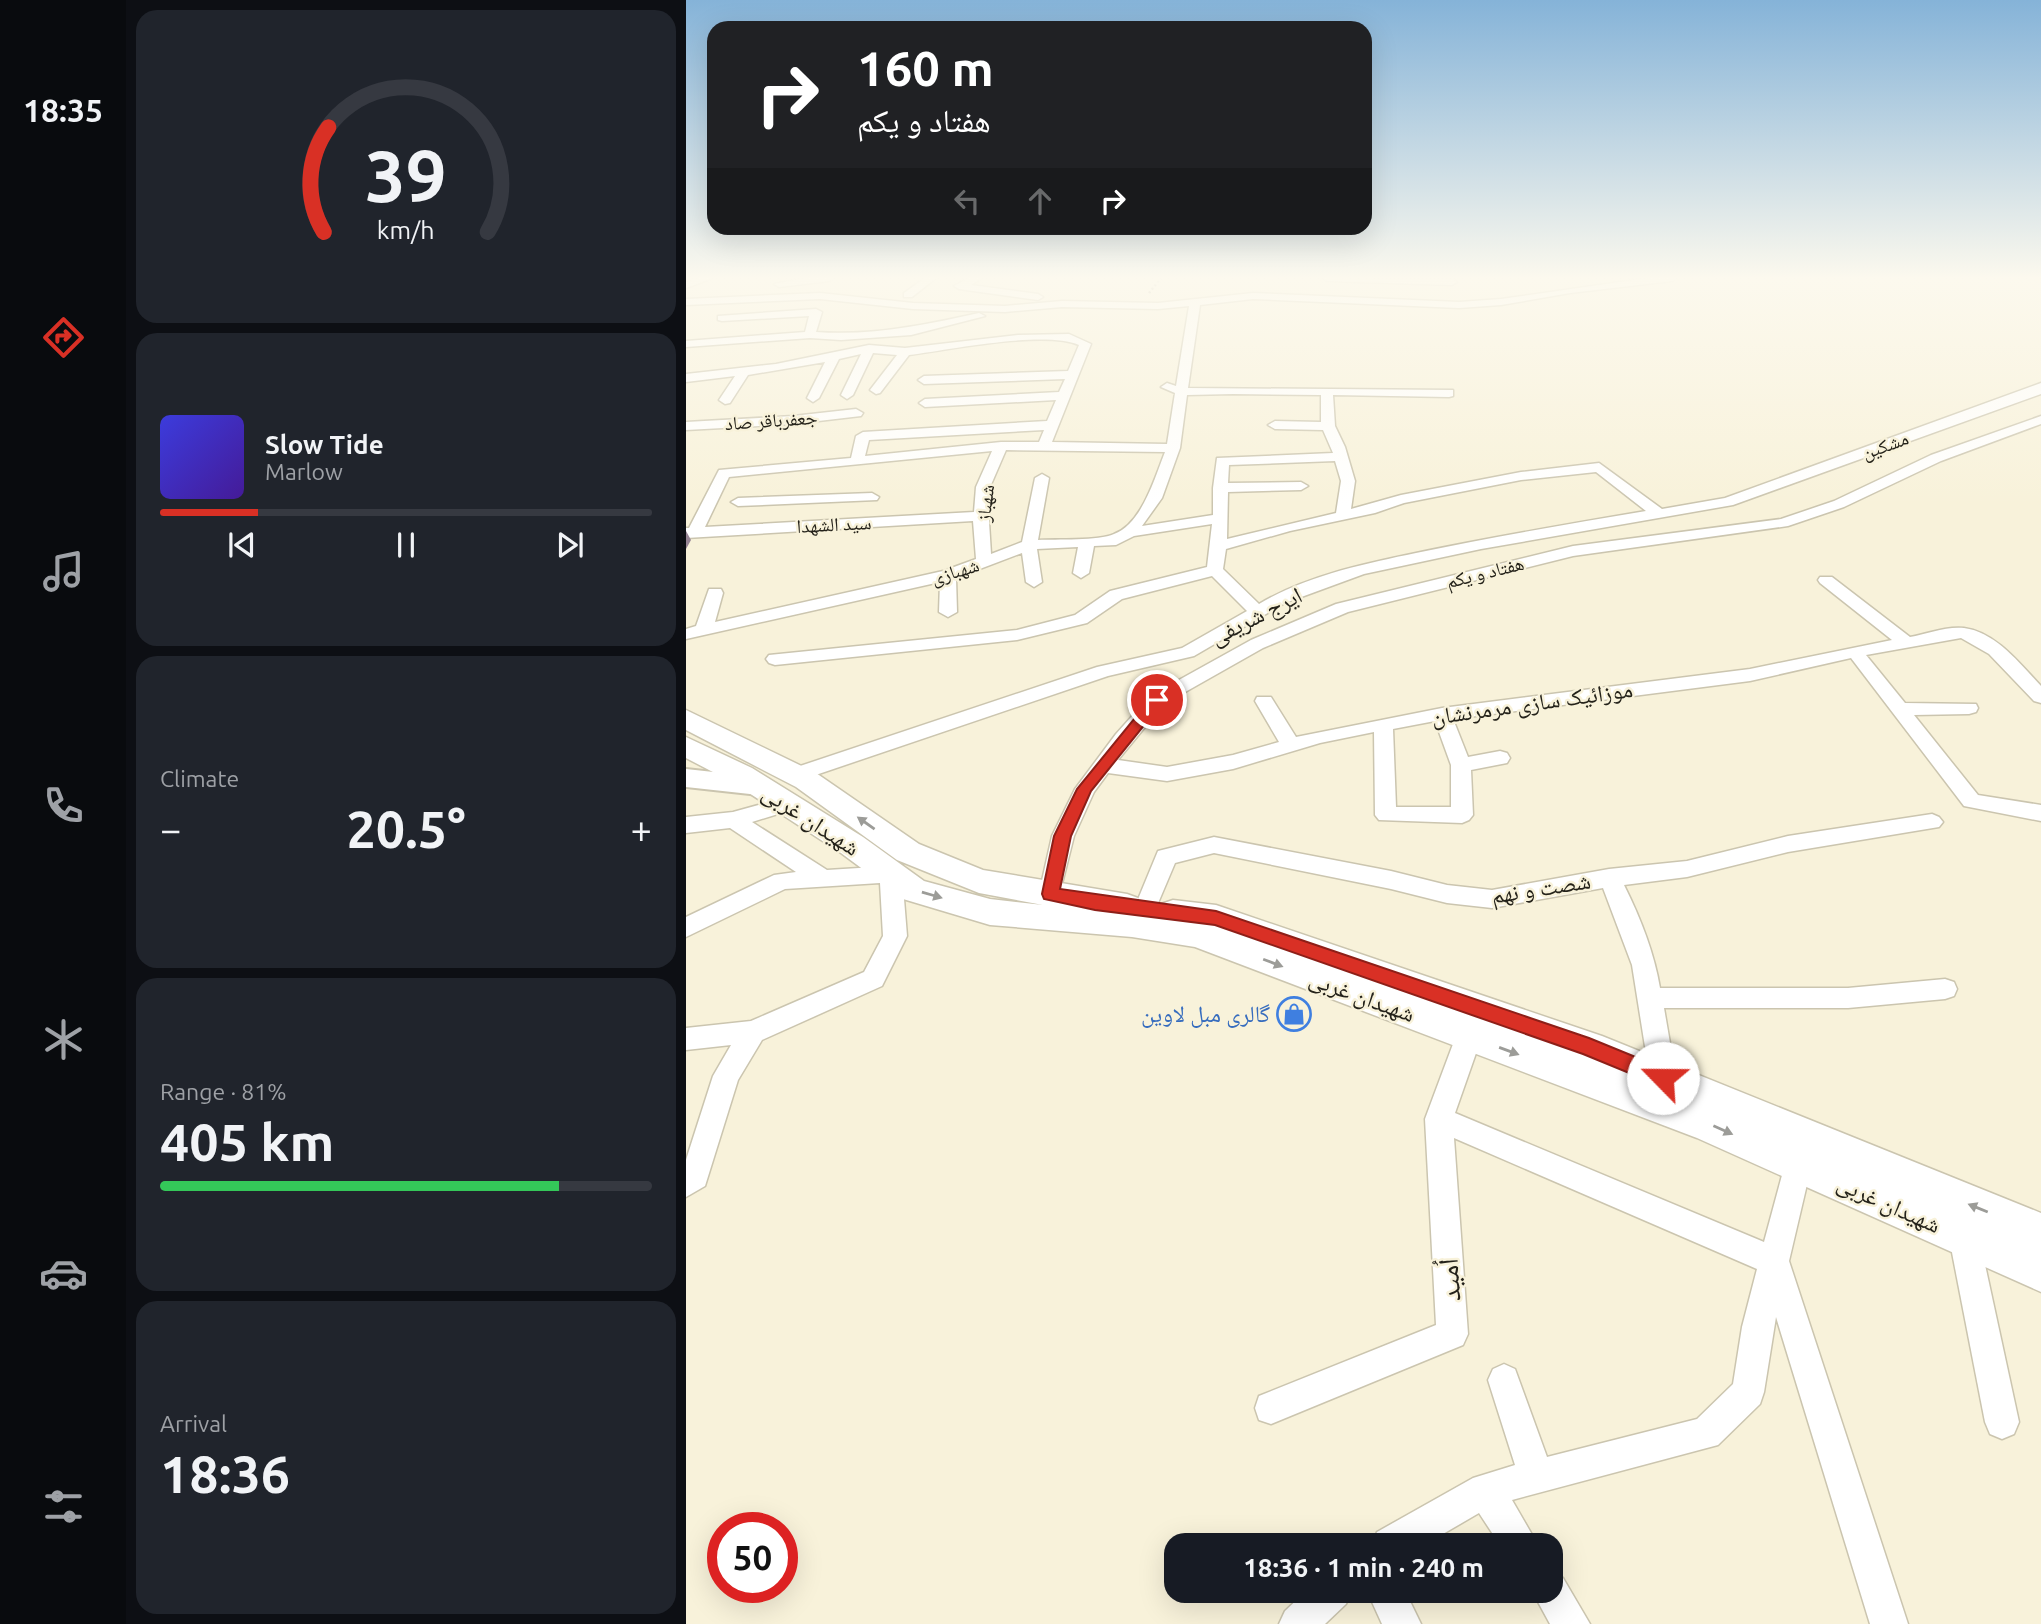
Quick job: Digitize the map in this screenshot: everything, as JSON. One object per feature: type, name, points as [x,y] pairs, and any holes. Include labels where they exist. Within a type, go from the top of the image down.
[{"type":"main road","name":"شهیدان غربی","points":[[686,719],[914,890],[990,912],[1132,924],[1198,934],[1710,1125],[2041,1271]]},
{"type":"main road","name":"شهیدان غربی","points":[[686,746],[780,788],[908,852],[979,880],[1050,894],[1216,918],[1589,1047],[2041,1234]]},
{"type":"street","points":[[686,377],[744,372],[850,354]]},
{"type":"street","points":[[847,395],[867,354]]},
{"type":"street","points":[[876,390],[904,354]]},
{"type":"street","points":[[1044,446],[1081,354]]},
{"type":"street","points":[[1130,532],[1155,498],[1173,448],[1187,354]]},
{"type":"street","points":[[762,369],[768,355]]},
{"type":"street","points":[[813,398],[833,358]]},
{"type":"street","points":[[725,400],[744,372]]},
{"type":"street","points":[[923,380],[1073,375]]},
{"type":"street","points":[[1167,387],[1181,392],[1240,390],[1327,394],[1449,393]]},
{"type":"street","name":"مشکین","points":[[1728,502],[2040,390],[2041,387]]},
{"type":"street","points":[[1327,394],[1328,426],[1348,481],[1343,515]]},
{"type":"street","points":[[925,403],[1064,396]]},
{"type":"street","name":"جعفرباقر صاد","points":[[686,426],[793,420],[856,413]]},
{"type":"street","name":"هفتاد و یکم","points":[[1050,894],[1063,836],[1085,789],[1103,765],[1157,700],[1257,643],[1342,608],[1573,551],[1783,523],[1839,504],[1936,458],[2041,420]]},
{"type":"street","points":[[857,462],[863,436],[1053,425]]},
{"type":"street","points":[[1275,425],[1328,426]]},
{"type":"street","points":[[690,533],[724,473],[1001,446],[1173,448]]},
{"type":"street","name":"شهباز","points":[[984,562],[983,487],[1001,446]]},
{"type":"street","points":[[1215,569],[1220,546],[1218,519],[1222,461],[1341,457]]},
{"type":"street","points":[[1220,546],[1288,527],[1370,510],[1401,499],[1521,476],[1599,467],[1659,514]]},
{"type":"street","points":[[1034,582],[1029,545],[1042,478]]},
{"type":"street","points":[[1220,488],[1301,486]]},
{"type":"street","points":[[738,502],[872,497]]},
{"type":"street","points":[[783,526],[797,501]]},
{"type":"street","points":[[1728,502],[1756,527]]},
{"type":"street","name":"ایرج شریفی","points":[[686,825],[733,820],[780,788],[1103,671],[1188,652],[1279,599],[1360,570],[1480,544],[1728,502]]},
{"type":"street","name":"سید الشهدا","points":[[690,533],[982,516]]},
{"type":"street","name":"شهبازی","points":[[686,634],[948,575],[1029,545],[1116,540],[1130,532],[1218,519]]},
{"type":"street","points":[[1081,573],[1087,542]]},
{"type":"street","points":[[1215,569],[1257,611]]},
{"type":"street","points":[[775,659],[1017,635],[1081,619],[1116,595],[1215,569]]},
{"type":"street","points":[[947,612],[948,575]]},
{"type":"street","points":[[1826,580],[1906,642]]},
{"type":"street","points":[[704,630],[715,593]]},
{"type":"street","name":"موزائیک سازی مرمرنشان","points":[[1103,765],[1167,774],[1233,762],[1291,745],[1383,724],[1442,714],[1750,675],[1855,652],[1962,633],[1972,635],[1994,651],[2041,697]]},
{"type":"street","points":[[1855,652],[1971,801],[2041,813]]},
{"type":"street","points":[[1264,701],[1291,745]]},
{"type":"street","points":[[1899,709],[1969,708]]},
{"type":"street","points":[[1383,724],[1386,815],[1462,814],[1461,765],[1442,714]]},
{"type":"street","points":[[1461,765],[1500,758]]},
{"type":"street","points":[[686,778],[780,788]]},
{"type":"street","points":[[733,820],[823,878]]},
{"type":"street","name":"شصت و نهم","points":[[1145,909],[1167,857],[1214,845],[1391,880],[1447,894],[1492,899],[1609,878],[1687,869],[1788,844],[1932,822]]},
{"type":"street","points":[[686,928],[782,881],[891,874],[895,936],[873,979],[753,1032],[686,1039]]},
{"type":"street","points":[[1609,878],[1624,908],[1644,965],[1663,1078]]},
{"type":"street","points":[[1650,998],[1848,998],[1945,989]]},
{"type":"street","points":[[686,1184],[695,1175],[726,1076],[753,1032]]},
{"type":"street","name":"اُمید","points":[[1271,1408],[1452,1334],[1439,1119],[1469,1036]]},
{"type":"street","points":[[1439,1119],[1774,1261],[1889,1624]]},
{"type":"street","points":[[1411,1533],[1485,1490],[1706,1433],[1748,1392],[1758,1327],[1798,1163]]},
{"type":"street","points":[[1964,1237],[2002,1422]]},
{"type":"street","points":[[1504,1380],[1536,1476]]},
{"type":"street","points":[[1485,1490],[1512,1533]]},
{"type":"street","points":[[1298,1624],[1320,1603]]},
{"type":"street","points":[[1391,1603],[1402,1624]]},
{"type":"street","points":[[1558,1603],[1572,1624]]},
{"type":"place","name":"گالری مبل لاوین","points":[[1294,1014]]},
{"type":"route","points":[[1157,700],[1085,789],[1063,836],[1050,894],[1095,903],[1216,918],[1589,1047],[1663,1078]]}]
